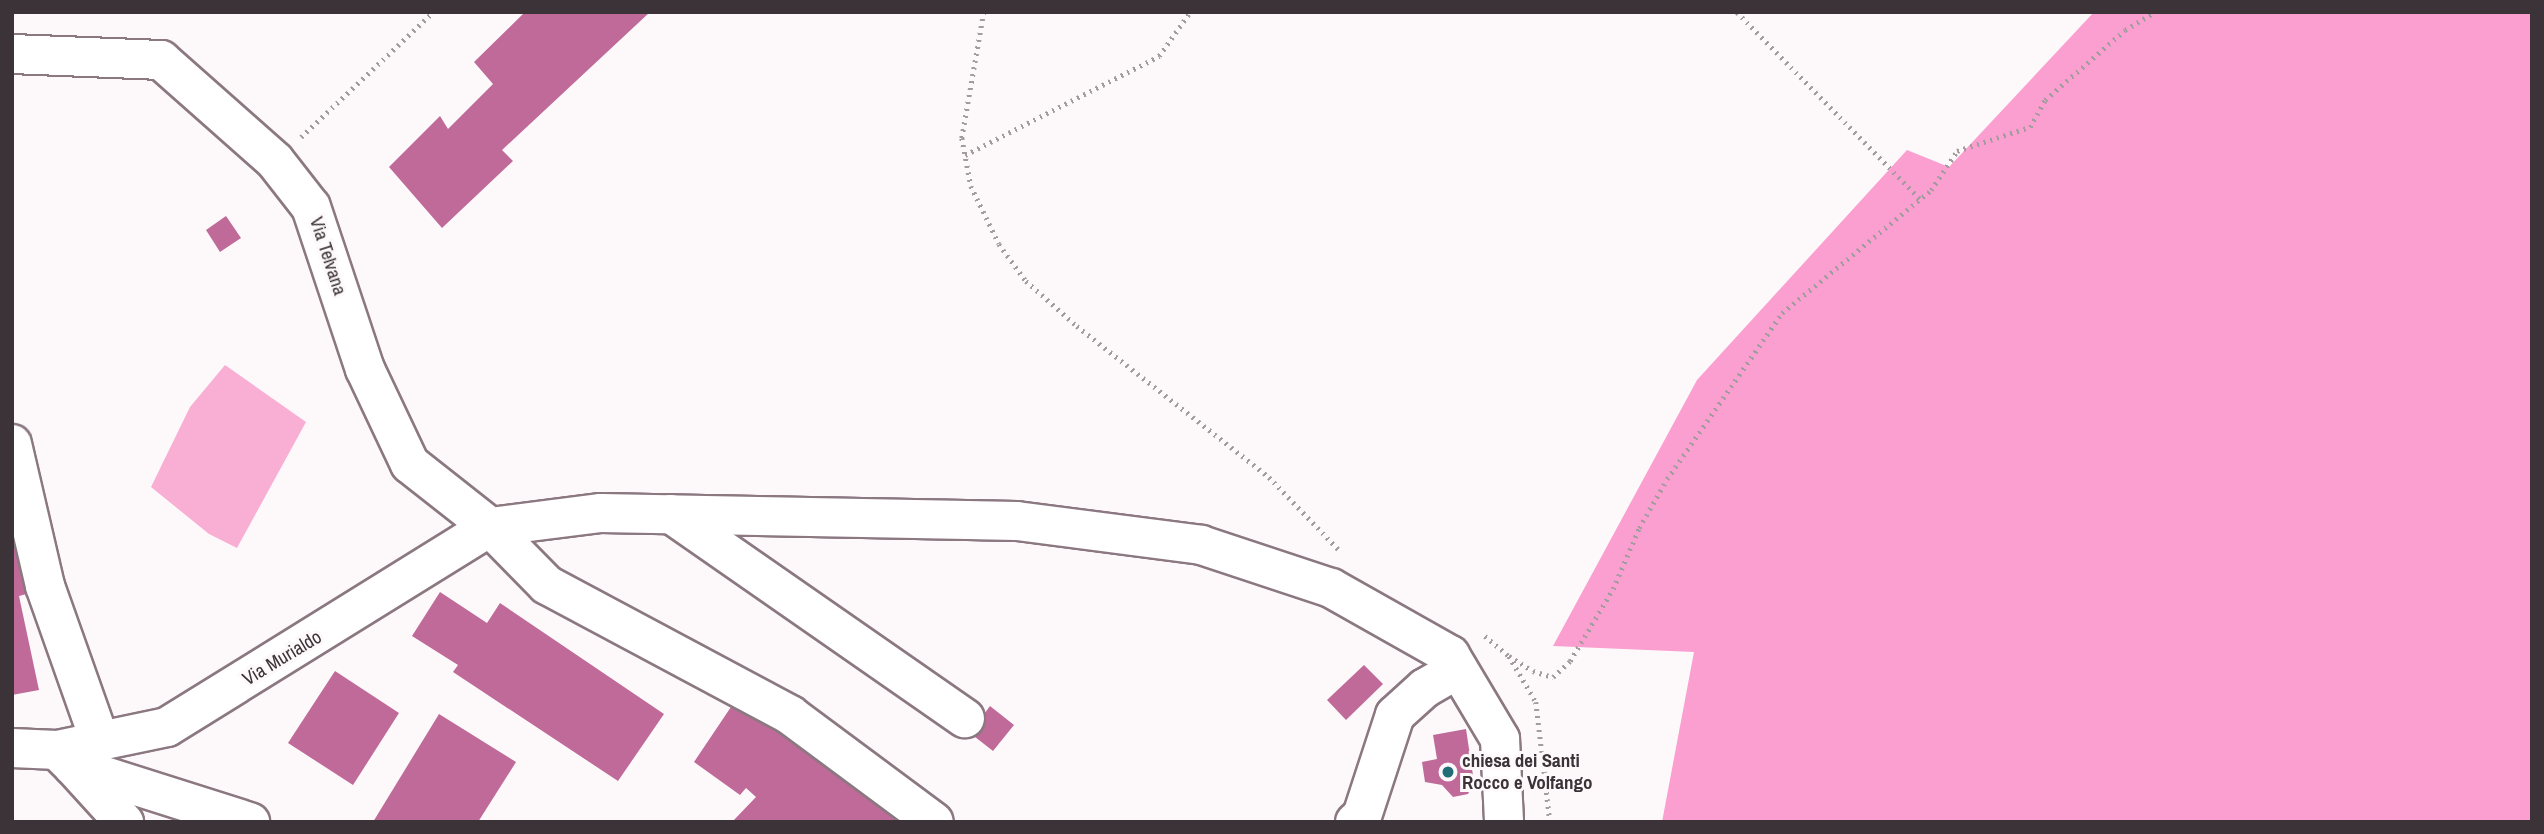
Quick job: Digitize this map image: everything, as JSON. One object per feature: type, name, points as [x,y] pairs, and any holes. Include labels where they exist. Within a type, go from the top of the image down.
[{"type":"street","name":"Via Telvana","points":[[12,54],[161,60],[275,161],[312,206],[365,369],[410,464],[490,527],[547,585],[790,715],[934,822]]},
{"type":"street","points":[[12,444],[45,586],[77,752],[124,822]]},
{"type":"street","points":[[490,527],[601,513],[1017,521],[1201,545],[1331,588],[1450,655],[1500,739],[1504,822]]},
{"type":"street","points":[[671,514],[965,718]]},
{"type":"street","name":"Via Murialdo","points":[[77,752],[167,727],[490,527]]},
{"type":"street","points":[[1360,820],[1395,715],[1425,688],[1458,669]]},
{"type":"street","name":"Via Murialdo","points":[[12,748],[77,752],[250,822]]},
{"type":"path","points":[[275,161],[433,12]]},
{"type":"path","points":[[984,12],[962,138],[971,186],[999,244],[1026,281],[1077,326],[1269,477],[1310,515],[1340,552],[1331,588]]},
{"type":"path","points":[[965,155],[1159,56],[1190,12]]},
{"type":"path","points":[[1737,12],[1920,199]]},
{"type":"path","points":[[1509,656],[1533,671],[1553,677],[1570,661],[1613,589],[1639,528],[1667,479],[1767,333],[1793,304],[1920,199],[1957,151],[2030,127],[2045,100],[2125,30],[2155,12]]},
{"type":"shaded area","points":[[2094,12],[2532,12],[2532,822],[1662,822],[1694,652],[1553,646],[1697,380],[1907,150],[1949,167]]},
{"type":"shaded area","points":[[225,365],[306,422],[237,548],[209,534],[151,487],[190,407]]},
{"type":"building","points":[[525,12],[650,12],[502,150],[513,161],[442,228],[389,167],[440,116],[448,129],[493,84],[474,62]]},
{"type":"building","points":[[226,216],[241,238],[220,252],[206,230]]},
{"type":"building","points":[[12,514],[30,593],[19,596],[39,690],[12,695]]},
{"type":"building","points":[[440,592],[487,623],[500,603],[664,714],[618,781],[453,672],[458,665],[412,636]]},
{"type":"building","points":[[1364,665],[1383,684],[1346,720],[1327,700]]},
{"type":"building","points":[[335,671],[399,713],[353,785],[288,743]]},
{"type":"building","points":[[735,701],[795,740],[902,822],[732,822],[756,797],[746,788],[740,795],[694,762]]},
{"type":"building","points":[[990,706],[1014,725],[993,751],[970,733]]},
{"type":"building","points":[[439,714],[516,762],[478,822],[373,822]]},
{"type":"building","name":"chiesa dei Santi Rocco e Volfango","points":[[1466,729],[1474,782],[1468,794],[1453,797],[1442,785],[1425,782],[1422,762],[1437,759],[1433,735]]},
{"type":"place","name":"chiesa dei Santi Rocco e Volfango","points":[[1448,772]]}]
